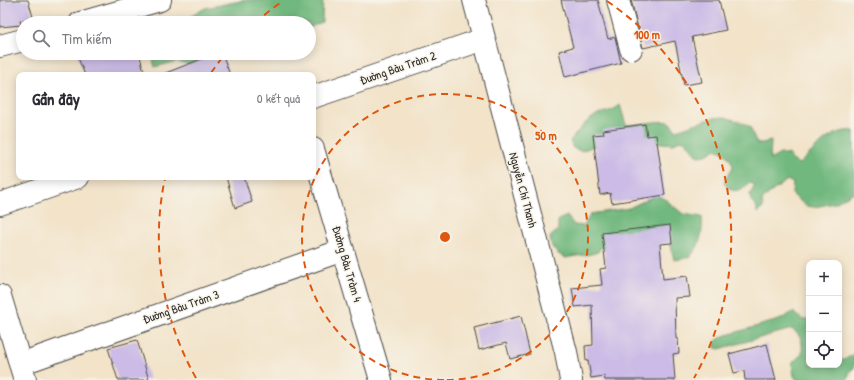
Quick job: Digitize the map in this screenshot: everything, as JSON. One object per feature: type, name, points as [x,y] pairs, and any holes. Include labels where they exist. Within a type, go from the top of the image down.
[{"type":"street","points":[[104,16],[160,0]]},
{"type":"street","name":"Nguyễn Chí Thanh","points":[[474,0],[566,352],[566,379]]},
{"type":"street","points":[[618,0],[631,49]]},
{"type":"street","name":"Đường Bàu Tràm 2","points":[[316,96],[484,39]]},
{"type":"street","points":[[0,46],[16,42]]},
{"type":"street","name":"Đường Bàu Tràm 4","points":[[316,159],[381,380]]},
{"type":"street","points":[[0,204],[69,180]]},
{"type":"street","name":"Đường Bàu Tràm 3","points":[[23,372],[342,250]]},
{"type":"street","points":[[0,296],[23,372]]},
{"type":"green space","points":[[245,0],[323,0],[322,22],[316,25],[316,16],[192,16],[205,8]]},
{"type":"green space","points":[[153,60],[215,60],[194,66],[177,61],[155,67]]},
{"type":"green space","points":[[620,105],[626,125],[669,122],[676,130],[713,118],[725,117],[750,127],[757,144],[771,141],[770,160],[780,154],[789,154],[792,160],[799,164],[830,136],[845,131],[854,131],[854,192],[835,203],[814,207],[806,206],[792,194],[793,183],[787,180],[764,198],[762,201],[763,208],[757,213],[757,207],[751,201],[750,195],[755,185],[750,183],[739,190],[729,189],[724,182],[733,166],[727,156],[716,149],[706,155],[698,156],[685,141],[679,140],[673,144],[653,142],[594,146],[581,151],[573,148],[570,141],[587,122],[595,116],[613,110]]},
{"type":"green space","points":[[656,195],[666,200],[683,214],[702,217],[702,233],[699,243],[697,248],[690,256],[674,260],[670,240],[600,248],[598,252],[566,258],[556,252],[551,245],[550,237],[558,230],[558,220],[567,216],[574,225],[584,226],[590,214],[629,208]]},
{"type":"green space","points":[[793,312],[803,320],[806,320],[806,368],[842,368],[842,360],[854,354],[854,368],[851,370],[846,380],[797,380],[794,376],[792,363],[802,354],[802,346],[800,337],[792,329],[719,349],[714,347],[716,341],[723,336],[779,320]]},
{"type":"building","points":[[0,0],[28,0],[33,16],[16,16],[16,25],[0,27]]},
{"type":"building","points":[[561,0],[598,0],[608,39],[615,37],[621,63],[565,77],[559,51],[573,47]]},
{"type":"building","points":[[631,0],[719,0],[726,30],[692,37],[702,82],[684,85],[675,41],[643,48]]},
{"type":"building","points":[[79,60],[141,60],[144,72],[84,72]]},
{"type":"building","points":[[199,60],[225,60],[229,72],[168,72]]},
{"type":"building","points":[[645,124],[647,136],[656,135],[665,195],[612,203],[610,193],[600,195],[593,135],[604,134],[603,130]]},
{"type":"building","points":[[227,180],[245,180],[252,202],[235,208]]},
{"type":"building","points":[[670,225],[672,243],[660,244],[663,279],[687,276],[690,297],[675,298],[676,339],[678,338],[679,353],[673,354],[675,380],[605,380],[604,376],[591,378],[588,361],[586,361],[585,346],[593,345],[592,305],[575,307],[572,288],[602,285],[600,269],[606,268],[602,233]]},
{"type":"building","points":[[521,316],[530,354],[510,359],[506,343],[479,350],[474,328]]},
{"type":"building","points":[[137,340],[149,380],[118,380],[108,348]]},
{"type":"building","points":[[767,344],[776,380],[745,380],[744,371],[734,373],[729,354]]}]
